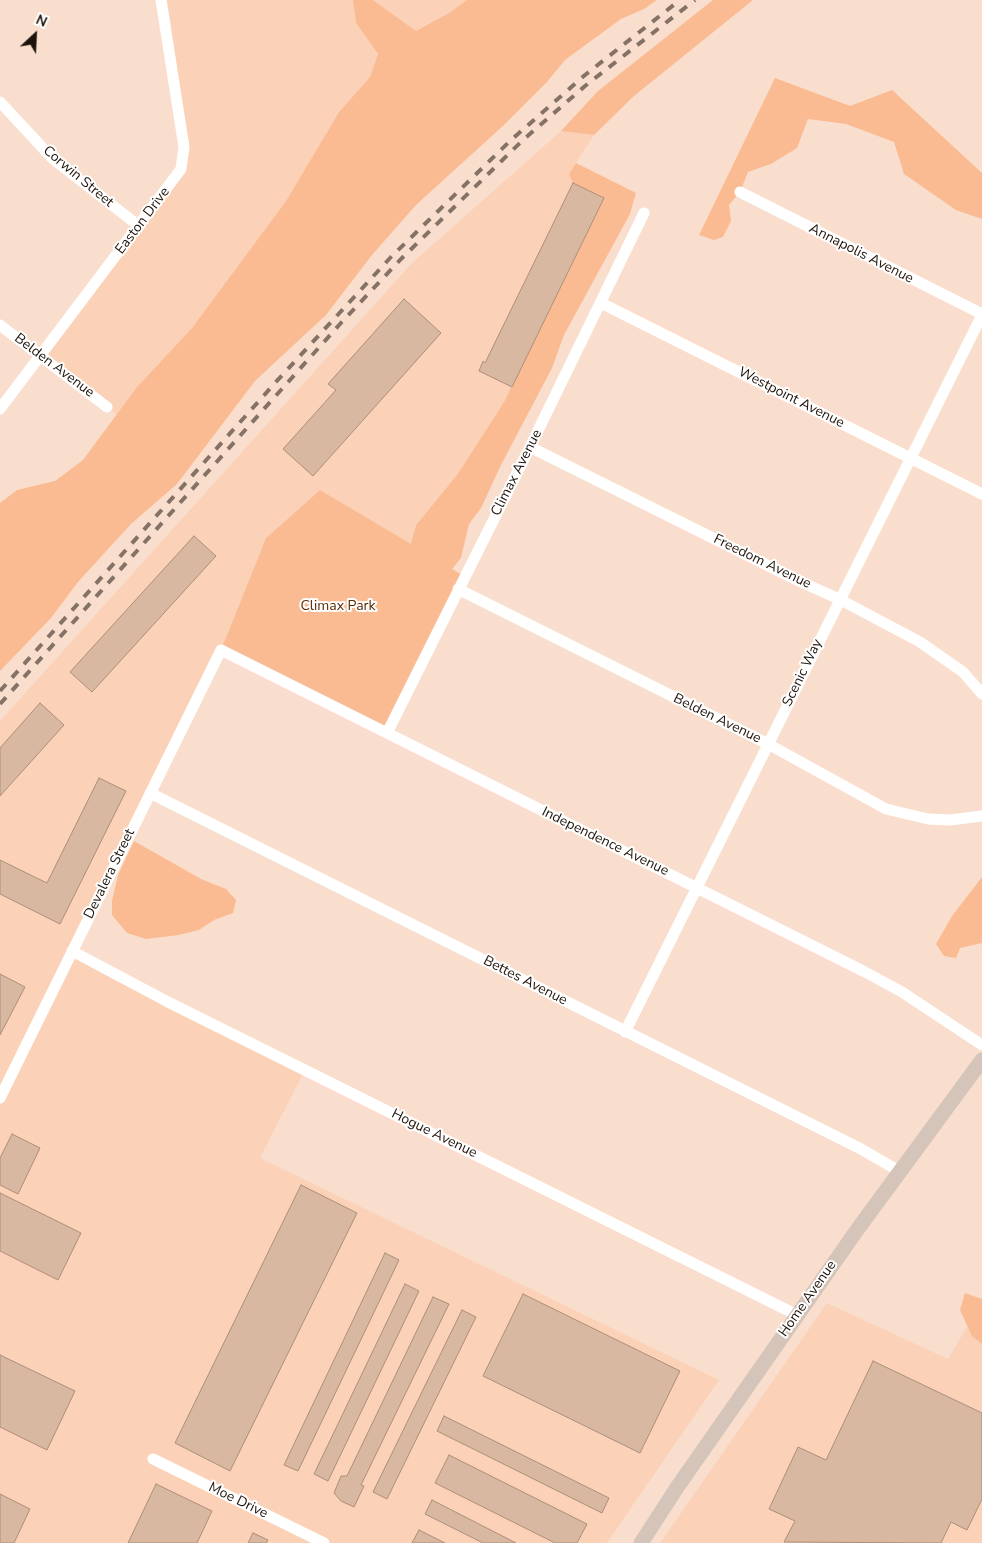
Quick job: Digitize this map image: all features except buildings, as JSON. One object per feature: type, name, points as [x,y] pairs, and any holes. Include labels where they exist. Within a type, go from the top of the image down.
[{"type":"street","name":"Easton Drive","points":[[0,410],[176,178],[184,158],[184,147],[161,0]]},
{"type":"street","name":"Corwin Street","points":[[0,102],[53,159],[139,226]]},
{"type":"street","name":"Annapolis Avenue","points":[[740,192],[982,315]]},
{"type":"street","name":"Climax Avenue","points":[[387,733],[644,213]]},
{"type":"street","name":"Westpoint Avenue","points":[[601,303],[912,457],[982,494]]},
{"type":"street","name":"Scenic Way","points":[[625,1032],[982,315]]},
{"type":"street","name":"Belden Avenue","points":[[0,325],[107,407]]},
{"type":"street","name":"Freedom Avenue","points":[[530,447],[799,581],[839,599],[943,656],[964,672],[982,694]]},
{"type":"street","name":"Belden Avenue","points":[[458,589],[768,744],[886,809],[928,819],[950,820],[982,816]]},
{"type":"street","name":"Independence Avenue","points":[[221,650],[902,992],[982,1045]]},
{"type":"street","name":"Devalera Street","points":[[0,1098],[221,650]]},
{"type":"street","name":"Bettes Avenue","points":[[150,793],[861,1149],[899,1171]]},
{"type":"street","name":"Hogue Avenue","points":[[72,951],[168,1002],[797,1315]]},
{"type":"street","name":"Home Avenue","points":[[641,1543],[797,1315],[899,1171],[928,1136],[982,1060]]},
{"type":"street","name":"Moe Drive","points":[[153,1459],[324,1543]]},
{"type":"shaded area","points":[[167,0],[353,0],[356,23],[378,54],[370,77],[339,112],[286,201],[192,328],[137,387],[117,415],[41,356],[181,169],[165,27],[171,26]]},
{"type":"shaded area","points":[[373,0],[467,0],[449,13],[416,31]]},
{"type":"shaded area","points":[[561,131],[594,135],[569,174],[604,198],[504,402],[457,475],[416,525],[411,545],[320,490],[266,538],[221,650],[72,951],[305,1070],[260,1158],[719,1380],[607,1543],[0,1543],[0,721],[412,263]]},
{"type":"shaded area","points":[[827,1303],[948,1359],[972,1318],[982,1323],[982,1543],[660,1543]]},
{"type":"green space","points":[[353,0],[373,0],[416,31],[449,13],[467,0],[657,0],[644,9],[621,19],[565,60],[547,82],[504,125],[416,205],[372,255],[326,315],[255,381],[177,484],[131,524],[78,582],[51,618],[0,671],[0,503],[17,490],[55,481],[83,460],[137,387],[192,328],[286,201],[339,112],[370,77],[378,54],[356,23]]},
{"type":"green space","points":[[713,0],[753,0],[634,96],[594,135],[561,131],[598,91]]},
{"type":"green space","points":[[775,78],[850,106],[892,90],[982,173],[982,219],[956,210],[904,174],[894,142],[846,124],[808,119],[797,148],[771,164],[748,172],[740,192],[729,205],[731,221],[723,237],[714,240],[699,235]]},
{"type":"green space","name":"Climax Park","points":[[576,163],[636,193],[630,214],[564,335],[552,368],[501,465],[481,508],[469,524],[461,558],[452,569],[464,576],[387,733],[221,650],[266,538],[320,490],[411,544],[416,525],[457,475],[504,402],[603,199],[573,183],[569,174]]},
{"type":"green space","points":[[134,841],[201,879],[226,889],[236,900],[233,913],[214,920],[199,930],[179,935],[146,939],[127,933],[112,915],[112,901],[118,875]]},
{"type":"green space","points":[[982,877],[982,943],[960,948],[956,958],[944,956],[936,944],[952,916]]},
{"type":"green space","points":[[965,1293],[982,1299],[982,1344],[972,1336],[960,1310]]},
{"type":"railway","points":[[0,691],[275,383],[391,257],[510,141],[585,75],[680,0]]},
{"type":"railway","points":[[0,704],[340,324],[401,259],[523,140],[585,86],[695,0]]}]
